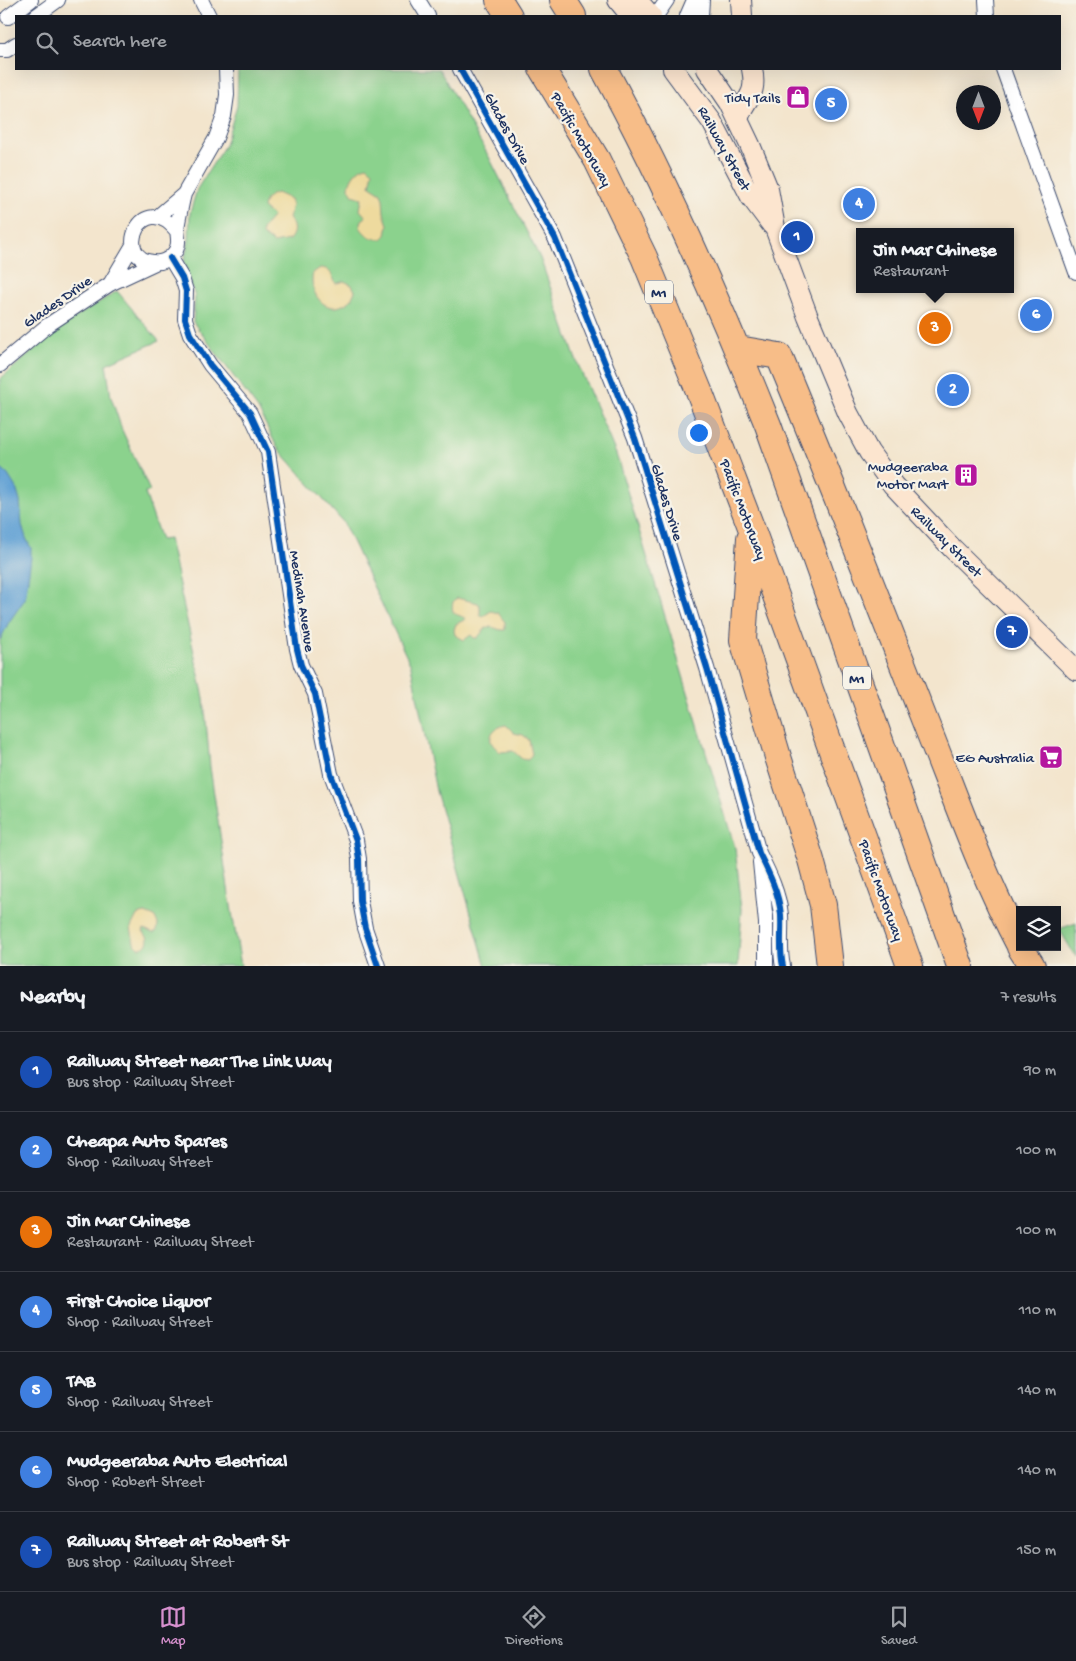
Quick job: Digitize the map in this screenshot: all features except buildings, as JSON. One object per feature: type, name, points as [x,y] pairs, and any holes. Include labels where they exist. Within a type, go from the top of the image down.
[{"type":"highway","points":[[499,0],[508,15]]},
{"type":"highway","points":[[564,0],[572,15]]},
{"type":"highway","name":"Pacific Motorway","points":[[543,70],[597,160],[644,257],[699,391],[751,527],[910,966]]},
{"type":"highway","name":"M1","points":[[605,70],[642,139],[692,242],[738,349],[768,425],[960,966]]},
{"type":"highway","points":[[738,349],[778,356],[958,803],[969,837],[1016,939]]},
{"type":"highway","name":"M1","points":[[751,527],[743,640],[811,860],[823,905],[830,966]]},
{"type":"highway","points":[[1023,951],[1032,966]]},
{"type":"main road","points":[[618,0],[630,15]]},
{"type":"main road","points":[[637,0],[650,15]]},
{"type":"main road","points":[[741,0],[742,15]]},
{"type":"main road","name":"Railway Street","points":[[674,70],[709,117],[752,197],[775,228]]},
{"type":"main road","name":"Railway Street","points":[[707,70],[723,92],[738,120],[768,189],[775,228],[808,317],[848,413],[873,457],[893,485],[952,548],[1076,670]]},
{"type":"main road","name":"Railway Street","points":[[738,120],[753,91],[752,70]]},
{"type":"street","points":[[8,19],[31,0]]},
{"type":"street","points":[[37,15],[58,0]]},
{"type":"street","points":[[201,0],[208,15]]},
{"type":"street","points":[[418,0],[427,15]]},
{"type":"street","points":[[657,15],[667,0]]},
{"type":"street","points":[[687,15],[694,0]]},
{"type":"street","points":[[701,15],[702,0]]},
{"type":"street","points":[[986,0],[988,15]]},
{"type":"street","points":[[0,50],[7,50],[15,45]]},
{"type":"street","name":"Glades Drive","points":[[0,365],[48,325],[110,284],[170,258],[176,250],[179,241],[177,231],[184,194],[216,138],[224,116],[227,95],[226,70]]},
{"type":"street","name":"Glades Drive","points":[[461,70],[555,238],[635,438],[707,668],[759,853],[771,878],[779,902],[783,966]]},
{"type":"street","points":[[1003,70],[1076,272]]},
{"type":"street","name":"Glades Drive","points":[[110,284],[133,245],[133,235],[137,226],[146,219],[157,217],[184,194]]},
{"type":"street","points":[[157,217],[169,221],[177,231]]},
{"type":"street","points":[[133,245],[141,258],[155,263]]},
{"type":"street","name":"Medinah Avenue","points":[[170,258],[182,278],[186,291],[185,319],[190,334],[210,365],[250,413],[268,452],[297,649],[301,665],[314,694],[331,774],[356,840],[359,859],[360,901],[378,966]]},
{"type":"street","name":"Glades Drive","points":[[759,853],[766,923],[766,966]]},
{"type":"green space","points":[[238,70],[440,70],[489,157],[540,258],[575,357],[616,454],[735,848],[742,909],[738,966],[486,966],[436,791],[411,666],[343,522],[277,447],[258,409],[193,322],[195,297],[184,262],[189,240],[190,213],[197,189],[225,145],[237,106]]},
{"type":"green space","points":[[117,291],[159,341],[106,364],[111,397],[122,430],[150,491],[145,493],[161,540],[169,539],[204,698],[210,767],[241,966],[0,966],[0,379],[63,325]]},
{"type":"green space","points":[[1076,923],[1076,957],[1061,932],[1061,928]]},
{"type":"sand","points":[[367,166],[373,171],[370,186],[381,193],[383,199],[384,213],[388,225],[386,235],[382,239],[375,239],[369,236],[360,227],[362,220],[366,217],[360,210],[362,198],[353,195],[349,188],[355,174]]},
{"type":"sand","points":[[277,193],[290,199],[292,205],[289,218],[293,226],[293,232],[289,240],[274,243],[262,235],[262,229],[273,216],[263,208],[267,198]]},
{"type":"sand","points":[[320,268],[329,271],[336,284],[344,281],[352,285],[355,291],[351,300],[337,307],[325,305],[320,301],[314,291],[312,279],[313,273]]},
{"type":"sand","points":[[457,598],[478,603],[481,616],[491,611],[498,613],[505,622],[505,630],[489,627],[477,638],[471,635],[464,640],[455,635],[456,624],[466,619],[455,614],[453,610],[453,602]]},
{"type":"sand","points":[[506,725],[514,733],[523,735],[529,740],[532,754],[528,760],[522,759],[513,751],[500,752],[491,742],[492,732]]},
{"type":"sand","points":[[145,913],[155,917],[158,924],[157,931],[153,933],[144,929],[143,931],[148,938],[147,942],[146,945],[139,948],[134,943],[131,927],[137,915]]},
{"type":"water","points":[[0,468],[8,475],[16,488],[20,501],[22,525],[31,548],[31,558],[25,599],[9,622],[0,640]]},
{"type":"cycle path","points":[[461,70],[555,238],[635,438],[707,668],[759,853],[776,891],[781,915],[783,966]]},
{"type":"cycle path","points":[[170,258],[182,278],[186,291],[185,319],[190,334],[210,365],[250,413],[268,452],[297,649],[301,665],[315,694],[331,774],[356,840],[359,859],[360,901],[365,928],[378,966]]},
{"type":"place","name":"Tidy Tails","points":[[798,97]]},
{"type":"place","name":"TAB","points":[[831,104]]},
{"type":"place","name":"First Choice Liquor","points":[[859,204]]},
{"type":"place","name":"Railway Street near The Link Way","points":[[797,237]]},
{"type":"place","name":"Mudgeeraba Auto Electrical","points":[[1036,315]]},
{"type":"place","name":"Jin Mar Chinese","points":[[935,328]]},
{"type":"place","name":"Cheapa Auto Spares","points":[[953,390]]},
{"type":"place","name":"Mudgeeraba Motor Mart","points":[[966,475]]},
{"type":"place","name":"Railway Street at Robert St","points":[[1012,632]]},
{"type":"place","name":"EG Australia","points":[[1051,757]]}]
